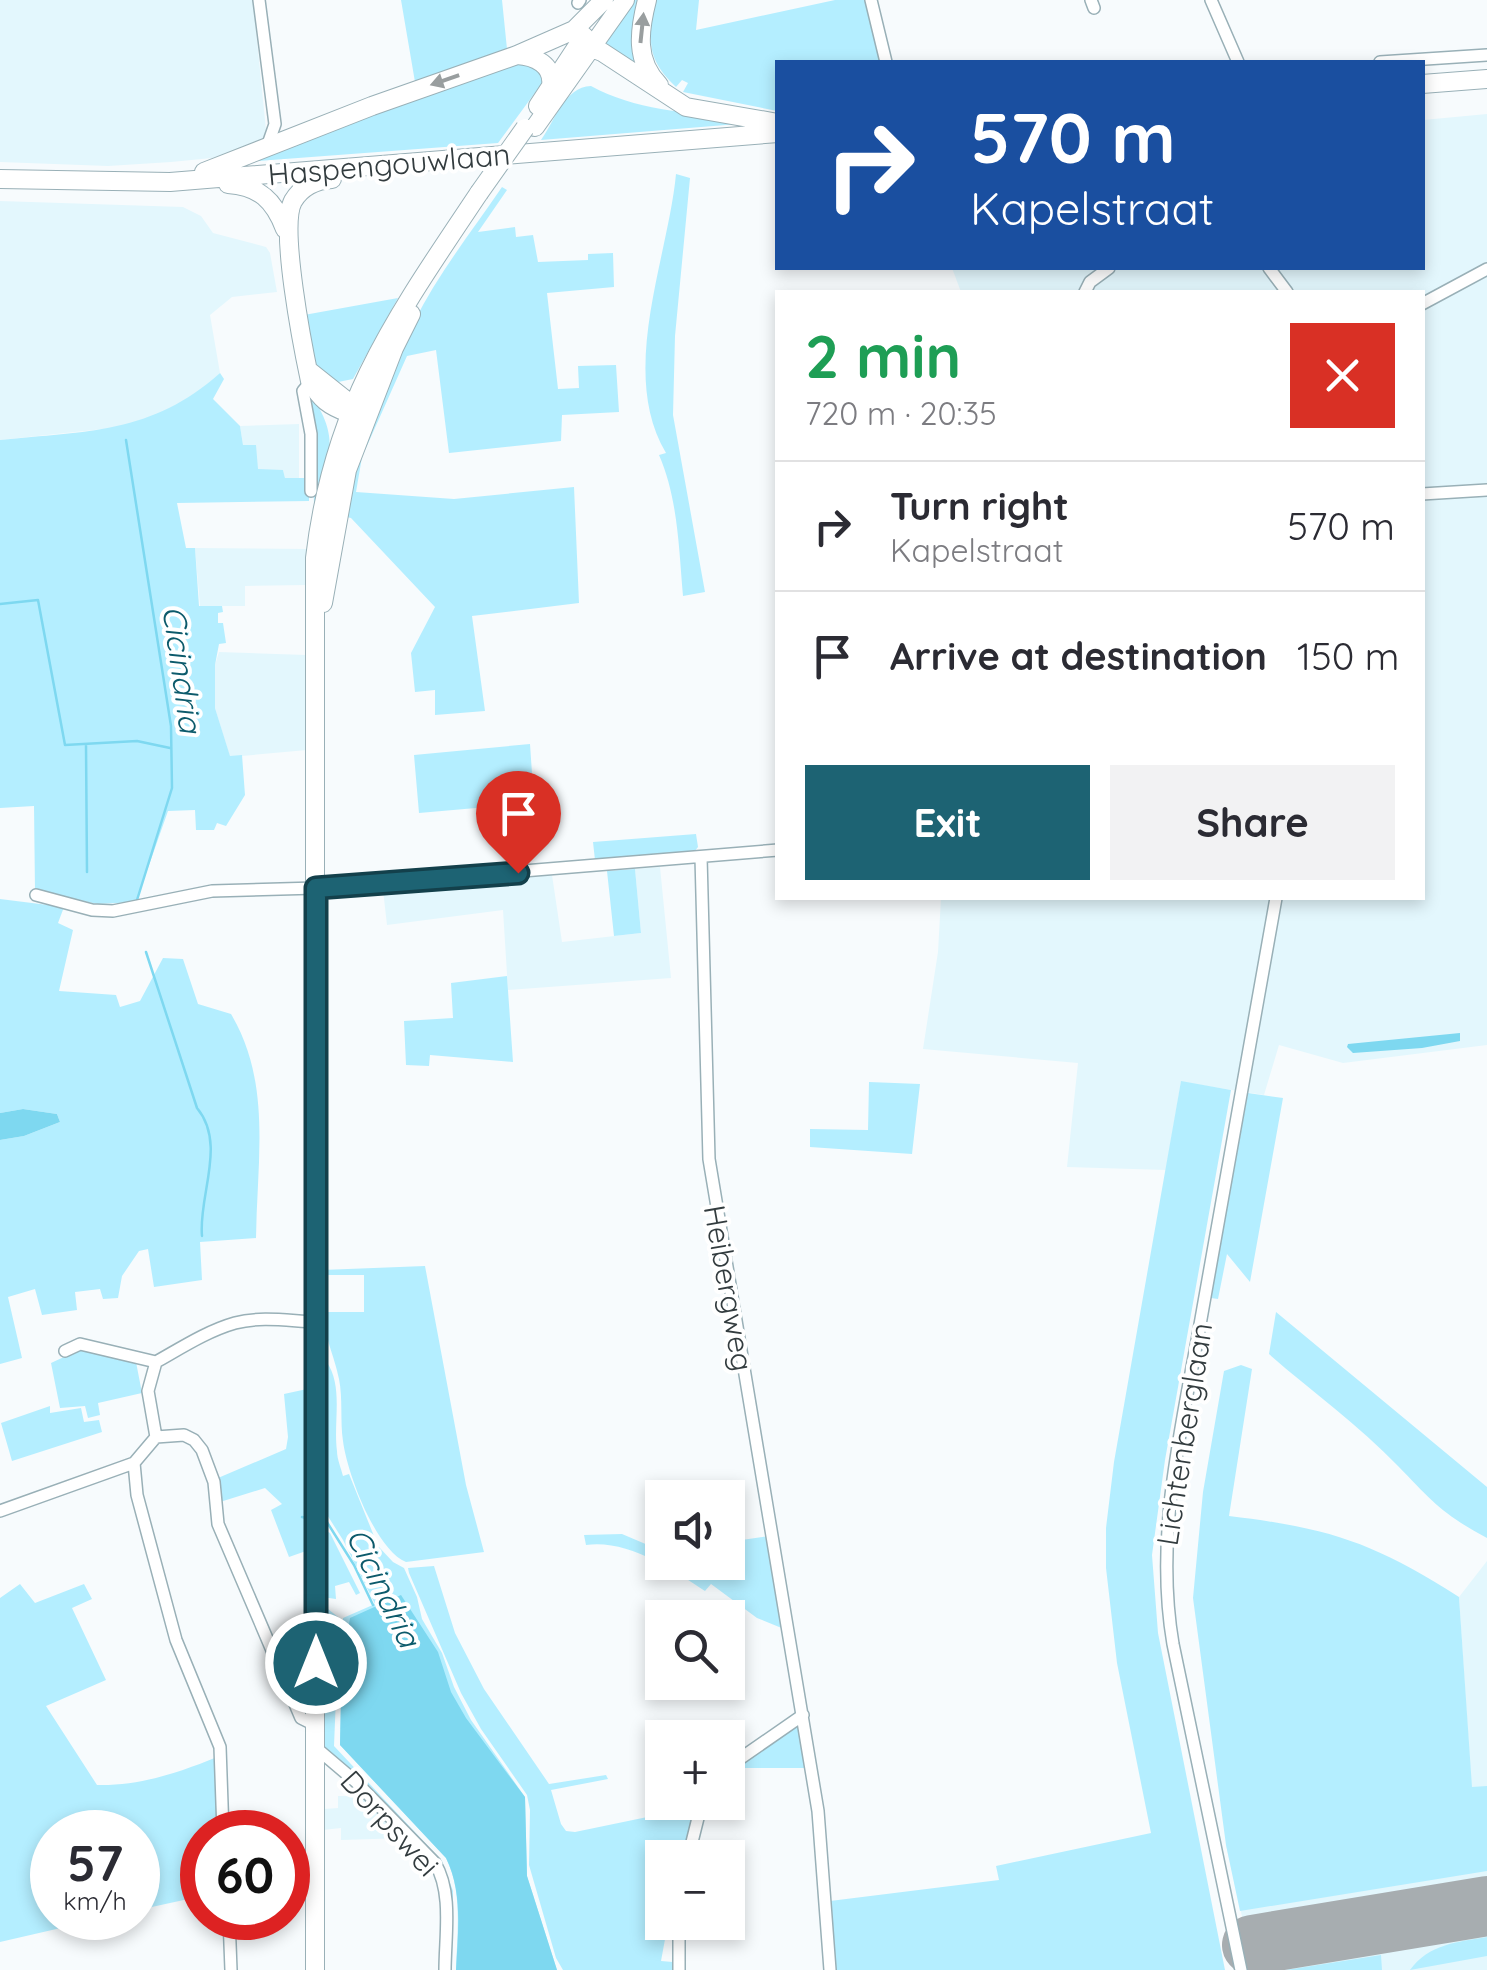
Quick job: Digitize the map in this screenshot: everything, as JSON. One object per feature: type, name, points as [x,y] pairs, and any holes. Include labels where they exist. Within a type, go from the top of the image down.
[{"type":"main road","points":[[315,1970],[316,656],[328,563],[358,409],[367,372],[381,343],[586,45],[605,0]]},
{"type":"main road","points":[[170,182],[218,168],[517,55],[574,30],[605,0]]},
{"type":"main road","points":[[530,127],[552,81],[625,0]]},
{"type":"main road","points":[[647,0],[640,32],[641,54],[649,75],[686,108]]},
{"type":"main road","points":[[586,45],[686,108],[775,123]]},
{"type":"main road","points":[[517,55],[536,58],[547,68],[552,81]]},
{"type":"main road","points":[[1425,84],[1487,79]]},
{"type":"main road","name":"Haspengouwlaan","points":[[0,178],[170,182],[775,133]]},
{"type":"main road","points":[[288,239],[289,213],[299,193],[309,184],[347,175],[360,167]]},
{"type":"main road","points":[[170,182],[246,185],[270,199],[288,239],[317,383],[338,444]]},
{"type":"main road","points":[[316,656],[315,558],[320,516],[338,444],[358,409],[375,390],[416,304],[485,192]]},
{"type":"main road","points":[[317,383],[351,383],[367,372]]},
{"type":"main road","points":[[317,383],[358,409]]},
{"type":"street","points":[[259,0],[274,124],[267,147]]},
{"type":"street","points":[[871,0],[886,60]]},
{"type":"street","points":[[1211,0],[1237,60]]},
{"type":"street","points":[[1411,60],[1487,55]]},
{"type":"street","points":[[274,124],[293,138]]},
{"type":"street","points":[[1425,302],[1487,269]]},
{"type":"street","points":[[1086,290],[1106,270]]},
{"type":"street","points":[[311,491],[311,434],[303,391],[317,383]]},
{"type":"street","points":[[1425,494],[1487,490]]},
{"type":"street","points":[[36,895],[92,910],[113,911],[212,891],[316,888],[775,850]]},
{"type":"street","name":"Heibergweg","points":[[701,857],[709,1159],[818,1811],[830,1970]]},
{"type":"street","name":"Lichtenberglaan","points":[[1241,1970],[1167,1610],[1165,1541],[1276,900]]},
{"type":"street","points":[[70,1344],[156,1362],[233,1324],[265,1320],[316,1322]]},
{"type":"street","points":[[156,1362],[148,1391],[156,1437]]},
{"type":"street","points":[[0,1510],[134,1463],[156,1437],[184,1436],[194,1440],[214,1482],[216,1516],[243,1588],[301,1718],[316,1725]]},
{"type":"street","points":[[134,1463],[137,1495],[176,1640],[218,1741],[222,1810]]},
{"type":"street","points":[[745,1754],[803,1715]]},
{"type":"street","name":"Dorpswei","points":[[316,1747],[356,1780],[435,1863],[445,1889],[444,1970]]},
{"type":"street","points":[[230,1940],[232,1970]]},
{"type":"street","points":[[678,1940],[679,1970]]},
{"type":"shaded area","points":[[0,0],[253,0],[264,137],[253,145],[212,158],[171,162],[108,166],[0,162]]},
{"type":"shaded area","points":[[401,0],[502,0],[507,49],[415,82]]},
{"type":"shaded area","points":[[633,0],[643,0],[643,75],[600,47]]},
{"type":"shaded area","points":[[655,0],[699,0],[696,30],[835,0],[867,0],[880,60],[775,60],[775,111],[683,92],[688,83],[682,80],[676,87],[666,77],[654,57],[651,37]]},
{"type":"shaded area","points":[[508,60],[535,63],[545,79],[498,143],[258,161],[256,158]]},
{"type":"shaded area","points":[[591,86],[643,105],[735,119],[738,124],[541,140],[567,99]]},
{"type":"shaded area","points":[[1487,114],[1487,1045],[1343,1063],[1279,1045],[1264,1095],[1181,1082],[1166,1170],[1067,1167],[1078,1063],[923,1049],[938,952],[941,900],[1425,900],[1425,290],[960,290],[953,270],[1425,270],[1425,120]]},
{"type":"shaded area","points":[[676,174],[690,178],[675,336],[673,415],[705,592],[683,596],[674,506],[659,455],[666,453],[652,421],[646,387],[650,315]]},
{"type":"shaded area","points":[[502,187],[507,190],[478,232],[515,227],[516,237],[533,235],[538,262],[588,260],[588,254],[613,253],[614,287],[547,293],[558,389],[579,388],[578,366],[616,365],[619,412],[562,415],[561,441],[449,453],[436,350],[407,356],[362,457],[356,492],[454,499],[574,487],[579,603],[472,616],[485,711],[435,715],[435,690],[415,692],[411,653],[435,607],[351,518],[342,516],[373,417],[414,322],[444,270]]},
{"type":"shaded area","points":[[0,201],[183,207],[201,216],[213,233],[266,247],[277,292],[232,297],[210,315],[220,373],[172,409],[122,427],[0,440]]},
{"type":"shaded area","points":[[398,298],[353,379],[333,383],[315,372],[304,315]]},
{"type":"shaded area","points":[[220,373],[224,379],[213,399],[240,426],[243,445],[256,445],[258,469],[283,470],[285,478],[309,478],[309,501],[177,503],[186,548],[195,548],[199,606],[222,606],[218,623],[223,623],[226,643],[219,644],[215,665],[215,708],[230,756],[242,755],[245,795],[226,826],[217,823],[214,830],[196,830],[195,810],[168,811],[136,902],[98,904],[35,891],[34,806],[0,808],[0,440],[89,431],[143,419],[195,393]]},
{"type":"shaded area","points":[[307,390],[325,421],[330,447],[318,507],[314,508],[313,431]]},
{"type":"shaded area","points":[[299,424],[299,478],[285,478],[283,470],[258,470],[243,445],[240,426]]},
{"type":"shaded area","points":[[195,548],[308,549],[306,585],[245,586],[245,606],[200,606]]},
{"type":"shaded area","points":[[219,652],[306,655],[307,750],[230,757],[215,708],[215,665]]},
{"type":"shaded area","points":[[530,744],[534,803],[419,813],[414,755]]},
{"type":"shaded area","points":[[696,834],[698,847],[694,852],[595,860],[593,842]]},
{"type":"shaded area","points":[[660,867],[671,978],[508,990],[503,910],[387,925],[383,890],[552,875],[562,942],[641,933],[635,869]]},
{"type":"shaded area","points":[[635,869],[641,933],[614,936],[607,871]]},
{"type":"shaded area","points":[[0,899],[64,907],[58,923],[73,930],[59,991],[116,995],[120,1007],[140,1001],[163,958],[183,959],[198,1004],[231,1014],[244,1040],[257,1095],[259,1151],[256,1238],[200,1242],[202,1280],[154,1287],[148,1249],[139,1251],[122,1276],[118,1298],[103,1299],[100,1289],[75,1292],[77,1310],[42,1315],[35,1289],[8,1297],[22,1358],[0,1364],[0,1140],[24,1136],[60,1122],[57,1114],[23,1109],[0,1113]]},
{"type":"shaded area","points":[[507,976],[513,1062],[430,1055],[429,1066],[406,1065],[404,1021],[453,1018],[451,983]]},
{"type":"shaded area","points":[[1460,1033],[1460,1041],[1422,1048],[1353,1053],[1347,1047],[1348,1044]]},
{"type":"shaded area","points":[[1181,1081],[1231,1090],[1165,1460],[1152,1555],[1158,1633],[1225,1970],[834,1970],[830,1901],[999,1880],[996,1866],[1151,1833],[1117,1663],[1106,1568],[1106,1528],[1114,1462]]},
{"type":"shaded area","points":[[869,1082],[920,1084],[912,1154],[810,1147],[810,1129],[868,1130]]},
{"type":"shaded area","points":[[1248,1093],[1283,1098],[1250,1282],[1227,1254],[1218,1299],[1211,1298]]},
{"type":"shaded area","points":[[23,1109],[57,1114],[60,1122],[24,1136],[0,1140],[0,1113]]},
{"type":"shaded area","points":[[425,1266],[466,1485],[484,1552],[406,1562],[384,1543],[374,1527],[350,1472],[343,1441],[339,1379],[324,1322],[323,1312],[364,1312],[364,1275],[322,1275],[322,1270]]},
{"type":"shaded area","points":[[1276,1312],[1487,1487],[1487,1538],[1438,1506],[1367,1436],[1269,1354]]},
{"type":"shaded area","points":[[81,1349],[136,1362],[142,1393],[98,1403],[100,1415],[88,1418],[85,1406],[60,1408],[51,1363]]},
{"type":"shaded area","points":[[326,1361],[335,1382],[337,1454],[343,1476],[349,1474],[378,1546],[404,1568],[422,1619],[442,1653],[471,1720],[525,1797],[527,1876],[557,1970],[456,1970],[457,1898],[446,1858],[340,1745],[343,1618],[375,1604],[324,1510],[322,1367]]},
{"type":"shaded area","points":[[1241,1365],[1252,1369],[1229,1516],[1295,1526],[1349,1540],[1401,1563],[1459,1597],[1472,1787],[1487,1786],[1487,1871],[1240,1911],[1226,1845],[1193,1598],[1203,1492],[1224,1371]]},
{"type":"shaded area","points":[[307,1389],[306,1551],[289,1557],[271,1510],[282,1504],[265,1488],[220,1502],[218,1478],[286,1449],[284,1394]]},
{"type":"shaded area","points":[[50,1406],[50,1413],[81,1408],[84,1422],[99,1420],[102,1432],[12,1461],[1,1423]]},
{"type":"shaded area","points":[[323,1529],[330,1533],[360,1593],[356,1595],[349,1582],[335,1586],[336,1599],[322,1597]]},
{"type":"shaded area","points":[[622,1534],[645,1544],[645,1556],[602,1544],[586,1545],[584,1535]]},
{"type":"shaded area","points":[[769,1536],[784,1629],[745,1609],[745,1600],[733,1600],[711,1584],[705,1591],[688,1580],[745,1580],[745,1540]]},
{"type":"shaded area","points":[[1487,1561],[1487,1970],[1254,1970],[1226,1845],[1473,1811],[1459,1597]]},
{"type":"shaded area","points":[[434,1566],[455,1633],[484,1689],[549,1784],[606,1775],[608,1779],[551,1790],[566,1831],[645,1817],[693,1820],[688,1840],[645,1840],[645,1940],[665,1940],[661,1961],[673,1962],[673,1970],[563,1970],[529,1865],[527,1795],[461,1693],[408,1568]]},
{"type":"shaded area","points":[[20,1584],[35,1603],[84,1584],[92,1599],[72,1608],[106,1680],[46,1706],[97,1785],[158,1777],[217,1757],[218,1810],[180,1810],[180,1901],[160,1905],[160,1810],[30,1810],[30,1935],[0,1942],[0,1598]]},
{"type":"shaded area","points":[[401,1595],[438,1652],[451,1692],[466,1718],[525,1797],[527,1876],[557,1970],[456,1970],[457,1898],[446,1858],[340,1745],[342,1643],[350,1618]]},
{"type":"shaded area","points":[[328,1609],[339,1623],[334,1746],[442,1861],[453,1891],[452,1970],[446,1970],[445,1879],[388,1810],[322,1745],[323,1610]]},
{"type":"shaded area","points":[[798,1722],[807,1768],[745,1768],[745,1758]]},
{"type":"shaded area","points":[[338,1796],[366,1796],[406,1838],[341,1840],[341,1828],[323,1830],[324,1809],[338,1808]]},
{"type":"shaded area","points":[[1487,1937],[1487,1956],[1410,1970],[1435,1949]]},
{"type":"shaded area","points":[[1381,1955],[1382,1970],[1286,1970]]},
{"type":"waterway","name":"Cicindria","points":[[126,440],[171,726],[172,788],[137,900]]},
{"type":"waterway","points":[[0,604],[38,600],[65,745],[137,741],[170,748]]},
{"type":"waterway","points":[[86,745],[87,872]]},
{"type":"waterway","name":"Cicindria","points":[[146,952],[210,1138],[202,1236]]},
{"type":"waterway","name":"Cicindria","points":[[302,1517],[306,1518]]},
{"type":"waterway","name":"Cicindria","points":[[325,1519],[373,1605]]},
{"type":"runway","points":[[1252,1945],[1487,1906]]},
{"type":"route","points":[[316,1663],[316,888],[518,873]]}]
